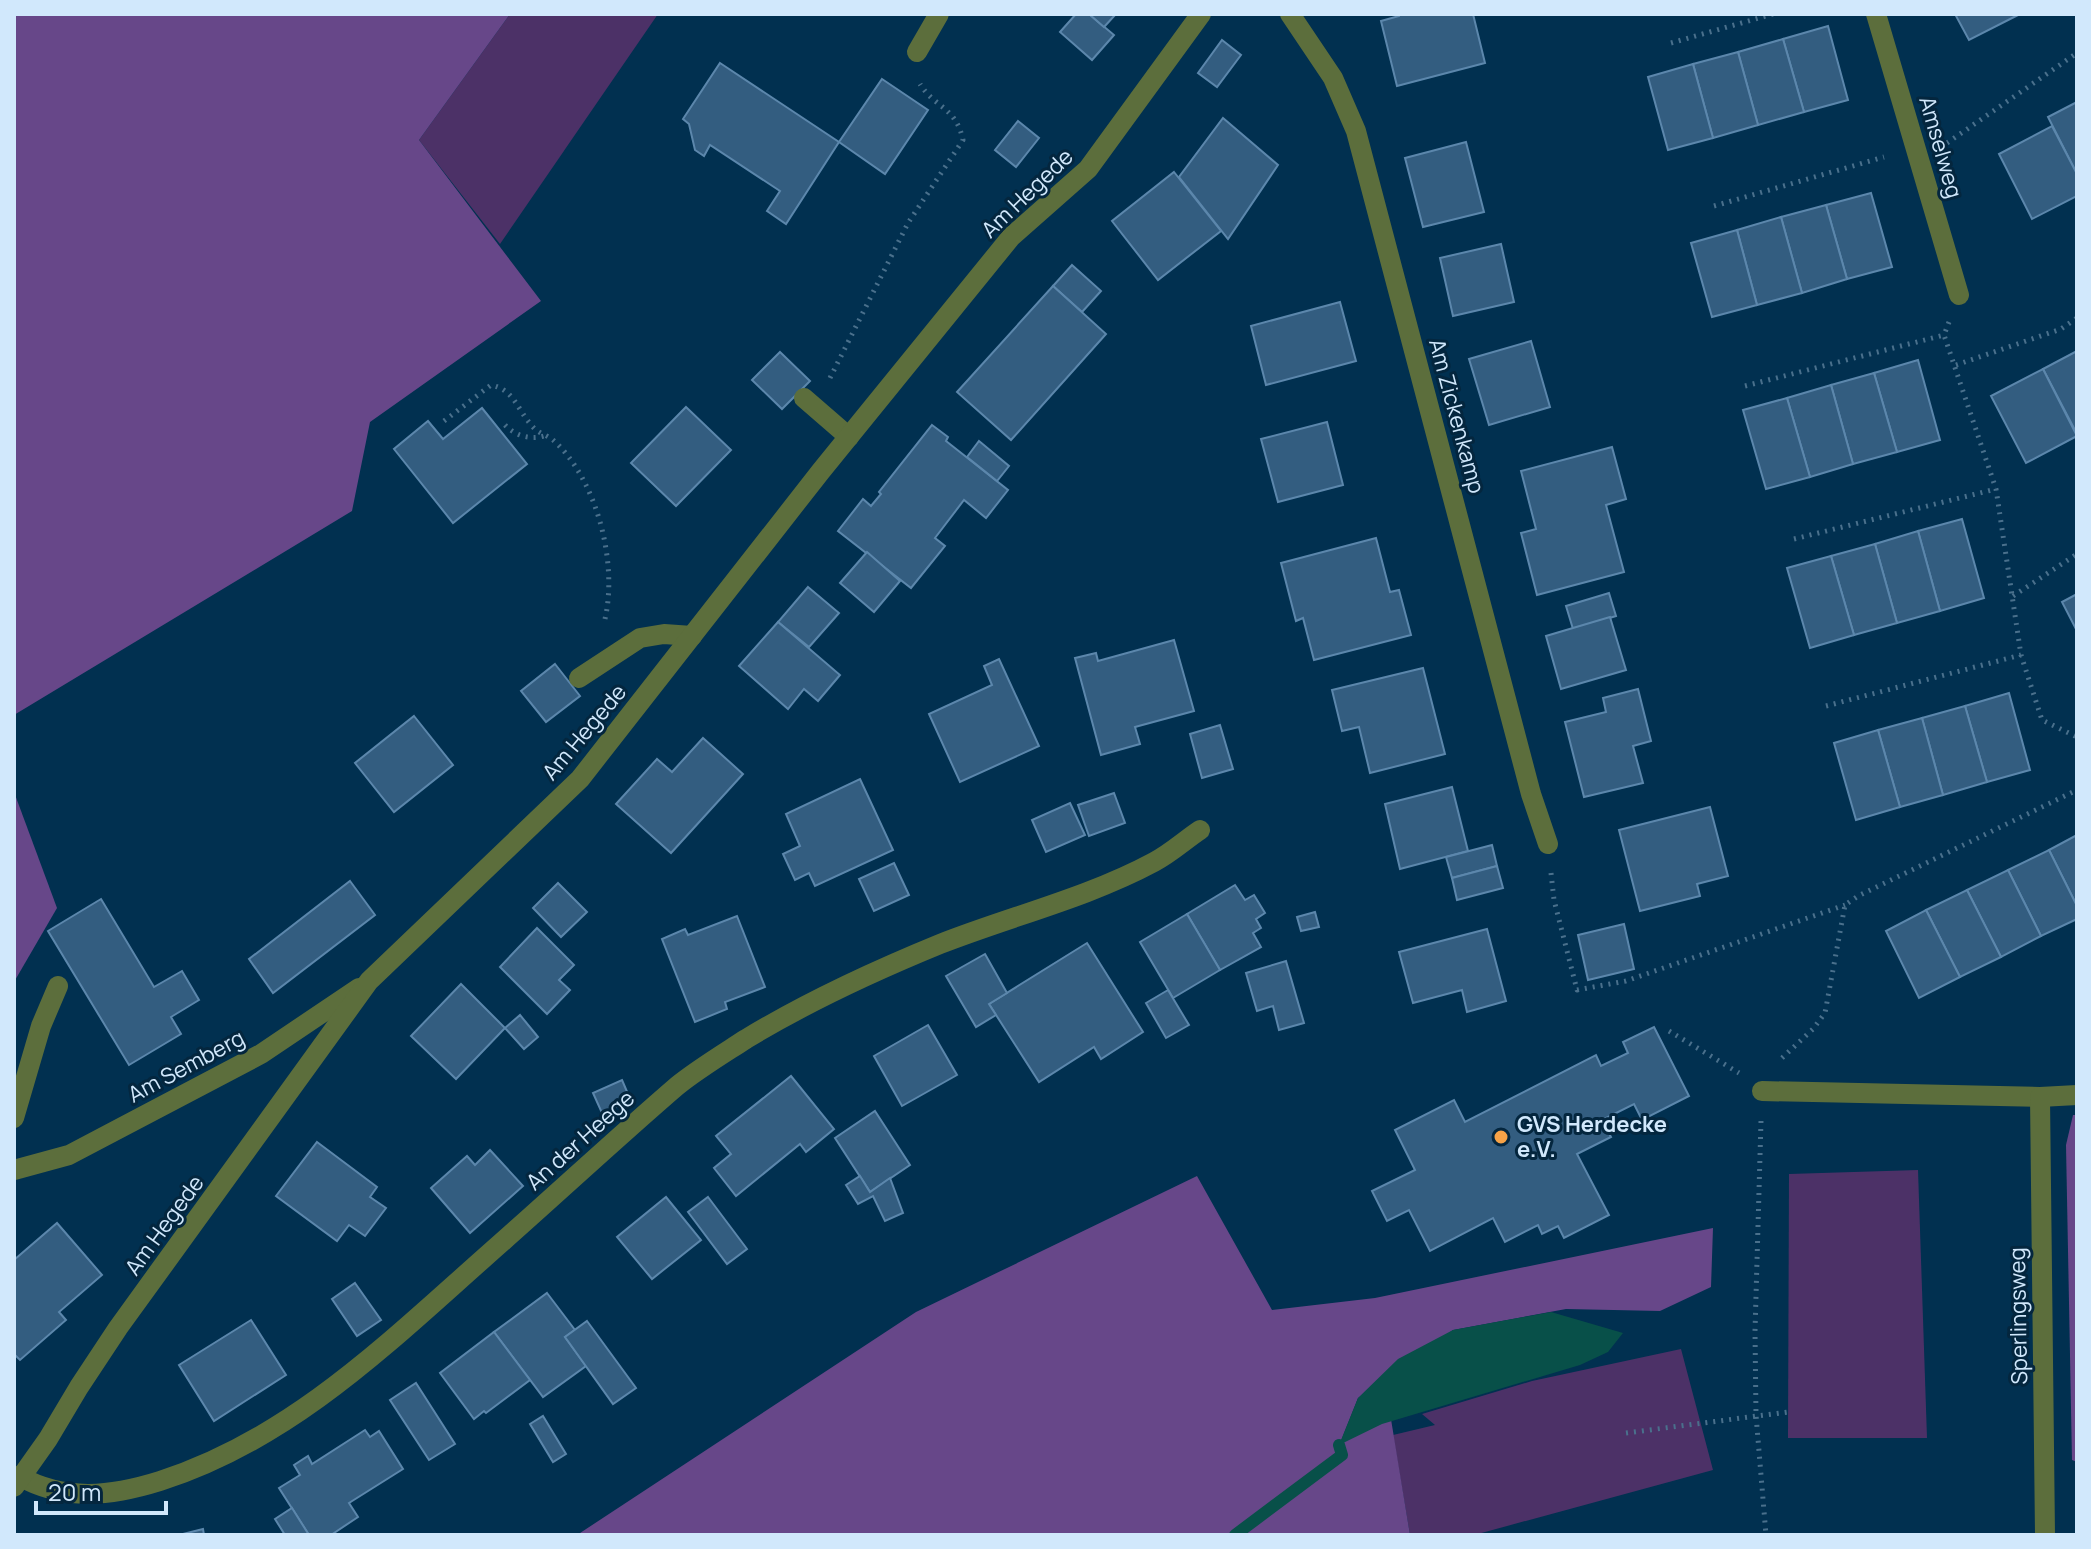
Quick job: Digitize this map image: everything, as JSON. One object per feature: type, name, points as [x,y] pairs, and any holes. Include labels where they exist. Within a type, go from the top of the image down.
[{"type":"street","points":[[917,52],[939,14]]},
{"type":"street","name":"Am Hegede","points":[[17,1481],[48,1439],[118,1328],[369,981],[580,779],[1011,237],[1088,169],[1201,14]]},
{"type":"street","name":"Am Zickenkamp","points":[[1290,14],[1333,78],[1356,131],[1531,794],[1548,844]]},
{"type":"street","name":"Amselweg","points":[[1876,14],[1959,295]]},
{"type":"street","points":[[810,402],[849,437]]},
{"type":"street","points":[[579,678],[640,638],[664,634],[692,636]]},
{"type":"street","name":"An der Heege","points":[[17,1481],[63,1494],[98,1495],[135,1489],[230,1454],[266,1434],[326,1393],[389,1343],[680,1083],[748,1038],[872,974],[941,944],[1091,890],[1157,861],[1200,830]]},
{"type":"street","name":"Am Semberg","points":[[14,1170],[69,1155],[261,1054],[369,981]]},
{"type":"street","points":[[14,1118],[41,1026],[58,986]]},
{"type":"street","points":[[1762,1091],[2040,1097],[2077,1095]]},
{"type":"street","name":"Sperlingsweg","points":[[2040,1097],[2045,1535]]},
{"type":"path","points":[[1671,43],[1773,14]]},
{"type":"path","points":[[810,402],[908,223],[963,140],[960,126],[952,113],[923,89],[913,73],[917,52]]},
{"type":"path","points":[[1714,206],[1918,155],[2077,53]]},
{"type":"path","points":[[1956,365],[2061,329],[2077,318]]},
{"type":"path","points":[[1745,386],[1944,335],[1996,489],[2021,655],[2042,720],[2077,737]]},
{"type":"path","points":[[444,421],[491,385],[502,388],[510,393],[534,428],[561,449],[580,476],[604,535],[609,563],[610,591],[602,633],[607,659]]},
{"type":"path","points":[[505,425],[534,439],[545,435]]},
{"type":"path","points":[[1794,539],[1996,489]]},
{"type":"path","points":[[2013,596],[2077,554]]},
{"type":"path","points":[[1826,706],[2021,655]]},
{"type":"path","points":[[1548,844],[1554,900],[1577,990],[1626,981],[1845,905]]},
{"type":"path","points":[[1669,1031],[1743,1075],[1762,1091]]},
{"type":"path","points":[[1626,1433],[1788,1412]]},
{"type":"shaded area","points":[[14,14],[510,14],[419,140],[541,301],[370,422],[352,511],[14,715]]},
{"type":"shaded area","points":[[510,14],[658,14],[500,244],[419,140]]},
{"type":"shaded area","points":[[14,792],[57,908],[14,982]]},
{"type":"shaded area","points":[[2073,1115],[2077,1115],[2077,1462],[2072,1460],[2066,1145]]},
{"type":"shaded area","points":[[1918,1170],[1927,1438],[1788,1438],[1789,1174]]},
{"type":"shaded area","points":[[1197,1176],[1272,1310],[1375,1298],[1713,1228],[1711,1287],[1660,1311],[1566,1309],[1453,1330],[1358,1398],[1341,1441],[1389,1407],[1410,1535],[577,1535],[916,1312]]},
{"type":"shaded area","points":[[1551,1312],[1623,1333],[1608,1352],[1580,1365],[1382,1424],[1339,1445],[1358,1398],[1398,1359],[1453,1330]]},
{"type":"shaded area","points":[[1681,1349],[1713,1470],[1474,1535],[1410,1535],[1393,1435],[1435,1425],[1422,1414],[1532,1381]]},
{"type":"building","points":[[1076,14],[1089,14],[1114,35],[1092,60],[1060,32]]},
{"type":"building","points":[[1089,14],[1116,14],[1104,27]]},
{"type":"building","points":[[1399,14],[1473,14],[1485,63],[1397,86],[1381,21]]},
{"type":"building","points":[[1955,14],[2020,14],[1969,40]]},
{"type":"building","points":[[1828,26],[1848,100],[1804,112],[1783,39]]},
{"type":"building","points":[[1783,39],[1804,112],[1758,125],[1738,52]]},
{"type":"building","points":[[1222,40],[1241,55],[1217,87],[1198,73]]},
{"type":"building","points":[[1738,52],[1758,125],[1713,138],[1693,64]]},
{"type":"building","points":[[720,63],[839,142],[786,224],[767,211],[780,191],[710,145],[704,156],[695,150],[689,124],[683,119]]},
{"type":"building","points":[[1693,64],[1713,138],[1668,150],[1648,77]]},
{"type":"building","points":[[882,79],[928,110],[885,174],[839,142]]},
{"type":"building","points":[[2077,102],[2077,174],[2048,117]]},
{"type":"building","points":[[1223,118],[1278,165],[1228,239],[1179,177]]},
{"type":"building","points":[[1018,121],[1039,138],[1016,167],[995,150]]},
{"type":"building","points":[[2052,126],[2077,174],[2077,196],[2032,219],[1999,154]]},
{"type":"building","points":[[1466,142],[1484,212],[1423,227],[1405,158]]},
{"type":"building","points":[[1174,172],[1221,231],[1158,280],[1112,221]]},
{"type":"building","points":[[1871,193],[1892,267],[1847,279],[1826,205]]},
{"type":"building","points":[[1826,205],[1847,279],[1802,293],[1781,217]]},
{"type":"building","points":[[1781,217],[1802,293],[1757,305],[1737,230]]},
{"type":"building","points":[[1737,230],[1757,305],[1712,317],[1691,243]]},
{"type":"building","points":[[1501,244],[1514,302],[1453,316],[1440,258]]},
{"type":"building","points":[[1072,265],[1101,291],[1082,312],[1053,286]]},
{"type":"building","points":[[1053,286],[1106,334],[1011,440],[957,392]]},
{"type":"building","points":[[1340,302],[1356,361],[1266,385],[1251,326]]},
{"type":"building","points":[[1531,341],[1550,407],[1489,425],[1469,359]]},
{"type":"building","points":[[2077,351],[2077,434],[2043,369]]},
{"type":"building","points":[[780,352],[810,381],[782,409],[752,380]]},
{"type":"building","points":[[1918,360],[1940,440],[1897,452],[1874,373]]},
{"type":"building","points":[[2043,369],[2077,436],[2026,463],[1991,396]]},
{"type":"building","points":[[1874,373],[1897,452],[1853,464],[1831,385]]},
{"type":"building","points":[[1831,385],[1853,464],[1810,477],[1787,398]]},
{"type":"building","points":[[1787,398],[1810,477],[1766,489],[1743,410]]},
{"type":"building","points":[[686,407],[731,450],[676,506],[631,463]]},
{"type":"building","points":[[482,408],[527,464],[453,523],[394,449],[428,421],[443,439]]},
{"type":"building","points":[[1327,422],[1343,485],[1278,502],[1261,439]]},
{"type":"building","points":[[932,425],[948,437],[946,441],[1008,490],[986,518],[964,500],[935,538],[945,546],[911,588],[838,531],[863,499],[871,506]]},
{"type":"building","points":[[979,441],[1009,466],[997,481],[967,457]]},
{"type":"building","points":[[1612,447],[1626,499],[1606,505],[1624,572],[1537,595],[1521,533],[1536,529],[1521,471]]},
{"type":"building","points":[[1962,519],[1984,598],[1940,611],[1918,531]]},
{"type":"building","points":[[1918,531],[1940,611],[1897,623],[1875,544]]},
{"type":"building","points":[[1376,538],[1390,592],[1399,590],[1411,635],[1314,660],[1303,618],[1296,621],[1281,563]]},
{"type":"building","points":[[1875,544],[1897,623],[1854,635],[1831,556]]},
{"type":"building","points":[[867,552],[900,581],[874,612],[840,583]]},
{"type":"building","points":[[1831,556],[1854,635],[1810,648],[1787,568]]},
{"type":"building","points":[[808,587],[839,613],[809,647],[778,622]]},
{"type":"building","points":[[1609,593],[1616,616],[1573,629],[1566,606]]},
{"type":"building","points":[[2077,594],[2077,631],[2062,602]]},
{"type":"building","points":[[1610,617],[1626,670],[1561,689],[1546,636]]},
{"type":"building","points":[[778,622],[840,675],[818,701],[804,689],[788,709],[739,666]]},
{"type":"building","points":[[1174,640],[1194,711],[1135,727],[1140,744],[1101,755],[1075,658],[1096,653],[1098,661]]},
{"type":"building","points":[[999,659],[1039,746],[960,782],[929,714],[992,685],[984,666]]},
{"type":"building","points":[[555,664],[580,696],[546,722],[521,691]]},
{"type":"building","points":[[1423,668],[1445,754],[1370,773],[1359,727],[1342,731],[1332,690]]},
{"type":"building","points":[[1638,689],[1651,741],[1633,746],[1643,783],[1584,797],[1565,722],[1606,712],[1603,698]]},
{"type":"building","points":[[2009,693],[2030,770],[1987,782],[1965,706]]},
{"type":"building","points":[[1965,706],[1987,782],[1943,795],[1922,718]]},
{"type":"building","points":[[414,716],[453,765],[394,812],[355,763]]},
{"type":"building","points":[[1922,718],[1943,795],[1900,807],[1878,730]]},
{"type":"building","points":[[1220,725],[1233,769],[1202,778],[1190,734]]},
{"type":"building","points":[[1878,730],[1900,807],[1856,820],[1834,743]]},
{"type":"building","points":[[703,738],[743,774],[671,853],[616,804],[657,759],[672,772]]},
{"type":"building","points":[[860,779],[893,850],[815,886],[809,873],[795,880],[783,854],[800,846],[786,814]]},
{"type":"building","points":[[1452,787],[1468,851],[1400,869],[1385,804]]},
{"type":"building","points":[[1114,793],[1125,823],[1089,836],[1078,805]]},
{"type":"building","points":[[1070,803],[1085,835],[1046,852],[1032,820]]},
{"type":"building","points":[[1710,807],[1728,876],[1697,884],[1700,896],[1640,911],[1619,830]]},
{"type":"building","points":[[2077,835],[2077,906],[2049,850]]},
{"type":"building","points":[[1492,845],[1497,866],[1452,878],[1446,857]]},
{"type":"building","points":[[2049,850],[2077,906],[2077,919],[2041,936],[2008,870]]},
{"type":"building","points":[[894,863],[909,895],[874,911],[859,879]]},
{"type":"building","points":[[1497,866],[1503,888],[1457,900],[1452,878]]},
{"type":"building","points":[[2008,870],[2041,936],[2001,957],[1967,890]]},
{"type":"building","points":[[350,881],[375,915],[273,993],[249,959]]},
{"type":"building","points":[[558,883],[587,912],[561,937],[533,908]]},
{"type":"building","points":[[1235,885],[1245,900],[1254,895],[1265,913],[1256,919],[1261,928],[1253,933],[1261,947],[1220,970],[1187,914]]},
{"type":"building","points":[[1967,890],[2001,957],[1960,977],[1926,910]]},
{"type":"building","points":[[101,899],[154,987],[182,971],[199,1000],[171,1017],[181,1034],[129,1065],[48,931]]},
{"type":"building","points":[[1926,910],[1960,977],[1919,998],[1886,931]]},
{"type":"building","points":[[1315,912],[1319,927],[1301,931],[1297,917]]},
{"type":"building","points":[[1187,914],[1220,970],[1173,998],[1140,942]]},
{"type":"building","points":[[737,916],[765,987],[725,1002],[727,1009],[695,1022],[662,939],[685,929],[688,935]]},
{"type":"building","points":[[1624,924],[1634,969],[1588,980],[1578,935]]},
{"type":"building","points":[[537,928],[574,965],[559,980],[570,990],[547,1014],[500,967]]},
{"type":"building","points":[[1487,929],[1506,1001],[1467,1012],[1462,990],[1413,1003],[1399,952]]},
{"type":"building","points":[[1087,943],[1143,1032],[1101,1059],[1094,1047],[1039,1082],[989,1004]]},
{"type":"building","points":[[985,954],[1007,993],[989,1004],[996,1015],[976,1027],[946,976]]},
{"type":"building","points":[[1286,961],[1304,1023],[1279,1030],[1273,1006],[1257,1011],[1246,973]]},
{"type":"building","points":[[461,984],[505,1028],[456,1079],[411,1036]]},
{"type":"building","points":[[1168,990],[1189,1025],[1166,1038],[1146,1003]]},
{"type":"building","points":[[520,1015],[538,1037],[524,1049],[505,1028]]},
{"type":"building","points":[[928,1025],[957,1075],[902,1106],[874,1056]]},
{"type":"building","points":[[1654,1027],[1689,1096],[1642,1120],[1634,1104],[1602,1120],[1611,1137],[1577,1154],[1609,1215],[1564,1238],[1558,1226],[1542,1234],[1538,1225],[1505,1242],[1493,1218],[1430,1251],[1409,1210],[1387,1221],[1372,1191],[1415,1170],[1395,1130],[1454,1100],[1465,1122],[1596,1055],[1601,1066],[1628,1053],[1623,1042]]},
{"type":"building","points":[[791,1076],[834,1129],[806,1152],[800,1144],[736,1196],[714,1168],[731,1154],[716,1136]]},
{"type":"building","points":[[622,1080],[631,1101],[602,1113],[593,1093]]},
{"type":"building","points":[[875,1111],[910,1165],[870,1192],[835,1138]]},
{"type":"building","points":[[317,1142],[377,1187],[370,1197],[386,1208],[365,1236],[349,1225],[337,1241],[276,1196]]},
{"type":"building","points":[[490,1150],[523,1186],[470,1233],[431,1188],[467,1156],[475,1165]]},
{"type":"building","points":[[860,1176],[870,1192],[890,1178],[903,1213],[885,1221],[873,1196],[858,1204],[846,1185]]},
{"type":"building","points":[[666,1197],[701,1240],[652,1279],[617,1237]]},
{"type":"building","points":[[708,1197],[747,1249],[727,1264],[688,1212]]},
{"type":"building","points":[[57,1223],[102,1275],[59,1312],[66,1320],[20,1360],[14,1354],[14,1260]]},
{"type":"building","points":[[355,1283],[381,1320],[357,1336],[332,1299]]},
{"type":"building","points":[[547,1293],[575,1330],[565,1337],[586,1366],[543,1397],[494,1332]]},
{"type":"building","points":[[251,1320],[286,1375],[214,1421],[179,1365]]},
{"type":"building","points":[[587,1321],[636,1388],[613,1404],[565,1337]]},
{"type":"building","points":[[494,1332],[530,1380],[474,1419],[440,1373]]},
{"type":"building","points":[[416,1383],[455,1444],[429,1460],[390,1400]]},
{"type":"building","points":[[543,1416],[566,1454],[553,1462],[530,1424]]},
{"type":"building","points":[[365,1430],[370,1437],[379,1431],[403,1469],[349,1503],[358,1517],[331,1535],[309,1535],[279,1488],[300,1475],[294,1465],[308,1456],[312,1464]]},
{"type":"building","points":[[292,1508],[309,1535],[285,1535],[275,1519]]},
{"type":"building","points":[[203,1529],[204,1535],[179,1535]]},
{"type":"waterway","points":[[1235,1535],[1342,1455],[1339,1445]]},
{"type":"place","name":"GVS Herdecke e.V.","points":[[1501,1137]]}]
